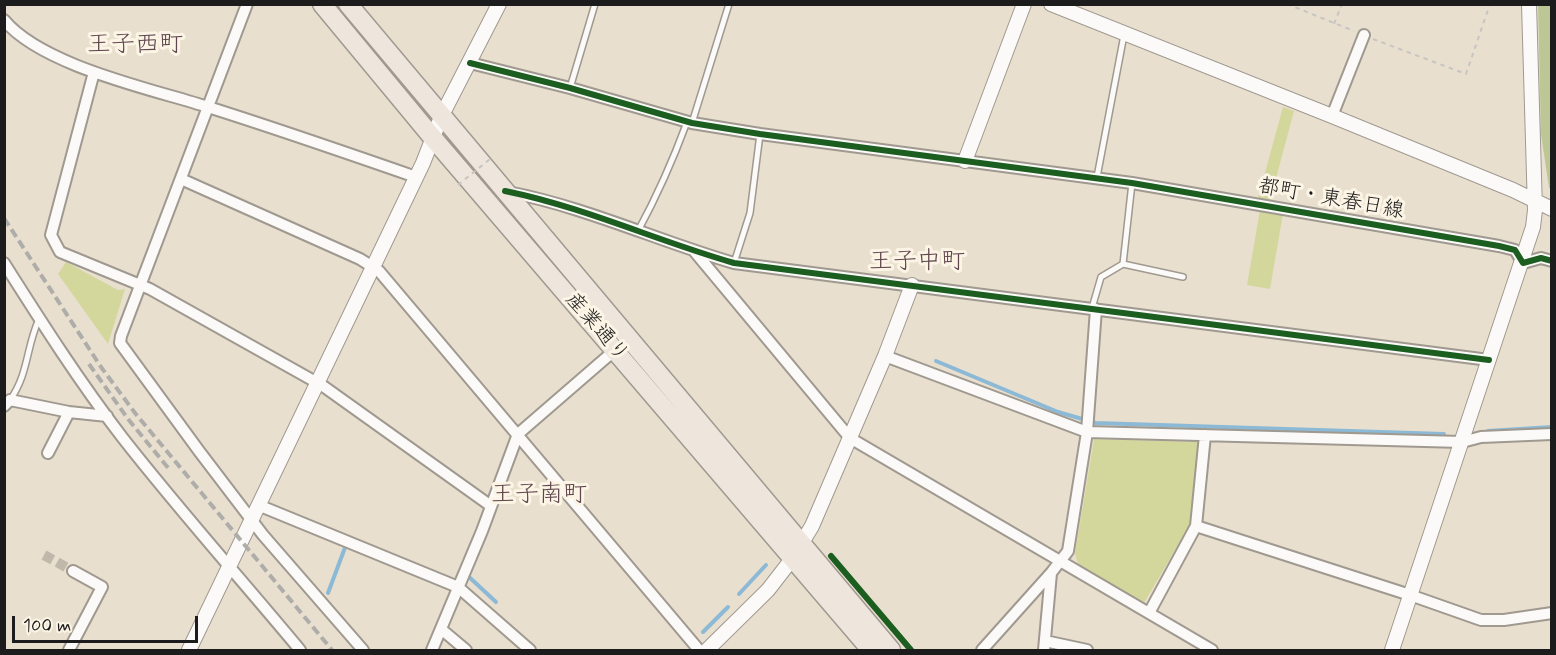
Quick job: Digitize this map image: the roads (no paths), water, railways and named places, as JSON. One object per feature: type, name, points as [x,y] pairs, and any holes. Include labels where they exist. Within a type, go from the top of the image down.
[{"type":"highway","name":"産業通り","points":[[322,4],[433,138],[615,350],[797,552],[891,651]]},
{"type":"highway","name":"産業通り","points":[[348,4],[505,191],[797,552],[871,651]]},
{"type":"street","points":[[247,4],[121,336],[122,347],[252,520],[363,651]]},
{"type":"street","points":[[189,651],[416,177],[441,117],[499,4]]},
{"type":"street","points":[[964,161],[1024,4]]},
{"type":"street","points":[[1051,4],[1332,116],[1551,208]]},
{"type":"street","points":[[1392,651],[1523,263],[1533,227],[1529,4]]},
{"type":"street","points":[[4,20],[38,47],[94,72],[209,107],[416,177]]},
{"type":"street","points":[[1332,116],[1364,35]]},
{"type":"street","name":"都町・東春日線","points":[[470,63],[570,88],[689,123],[1097,177],[1499,246],[1515,250],[1523,263]]},
{"type":"street","points":[[94,72],[51,235],[60,252],[140,285],[333,392],[491,506]]},
{"type":"street","points":[[181,179],[372,266],[384,277],[518,434],[699,651]]},
{"type":"street","points":[[505,191],[577,209],[695,252],[734,263],[1489,360]]},
{"type":"street","points":[[695,252],[850,438],[1149,613],[1195,646],[1212,651]]},
{"type":"street","points":[[1523,263],[1541,258],[1551,261]]},
{"type":"street","points":[[4,263],[39,319],[107,416],[171,497],[300,651]]},
{"type":"street","points":[[707,651],[768,590],[797,552],[812,526],[885,356],[912,285]]},
{"type":"street","points":[[982,651],[1068,551],[1088,432],[1094,309]]},
{"type":"street","points":[[432,651],[518,434],[615,350]]},
{"type":"street","points":[[885,356],[1088,432],[1462,442],[1481,437],[1551,434]]},
{"type":"street","points":[[7,403],[107,416]]},
{"type":"street","points":[[48,453],[69,412]]},
{"type":"street","points":[[1149,613],[1196,525],[1204,435]]},
{"type":"street","points":[[258,505],[458,587],[530,651]]},
{"type":"street","points":[[1196,525],[1481,620],[1504,620],[1551,613]]},
{"type":"street","points":[[69,651],[102,587],[73,571]]},
{"type":"street","points":[[1051,573],[1044,646],[1087,651]]},
{"type":"street","points":[[441,629],[466,651]]},
{"type":"lane","points":[[570,88],[595,4]]},
{"type":"lane","points":[[638,231],[661,188],[689,123],[729,4]]},
{"type":"lane","points":[[1097,177],[1124,33]]},
{"type":"lane","points":[[734,263],[750,213],[760,134]]},
{"type":"lane","points":[[1123,264],[1132,183]]},
{"type":"lane","points":[[1094,309],[1101,277],[1123,264],[1183,277]]},
{"type":"lane","points":[[7,403],[26,368],[32,336],[39,319]]},
{"type":"waterway","points":[[936,361],[1058,412],[1096,423],[1444,434]]},
{"type":"waterway","points":[[1488,431],[1552,427]]},
{"type":"waterway","points":[[328,593],[346,545]]},
{"type":"waterway","points":[[739,594],[766,565]]},
{"type":"waterway","points":[[468,576],[496,602]]},
{"type":"waterway","points":[[703,632],[728,607]]},
{"type":"tunnel","points":[[44,555],[73,571]]},
{"type":"railway","points":[[4,218],[101,367],[135,413],[332,650]]},
{"type":"railway","points":[[89,364],[128,419],[169,469]]},
{"type":"district","name":"王子西町","points":[[135,46]]},
{"type":"district","name":"王子中町","points":[[917,263]]},
{"type":"district","name":"王子南町","points":[[539,496]]}]
